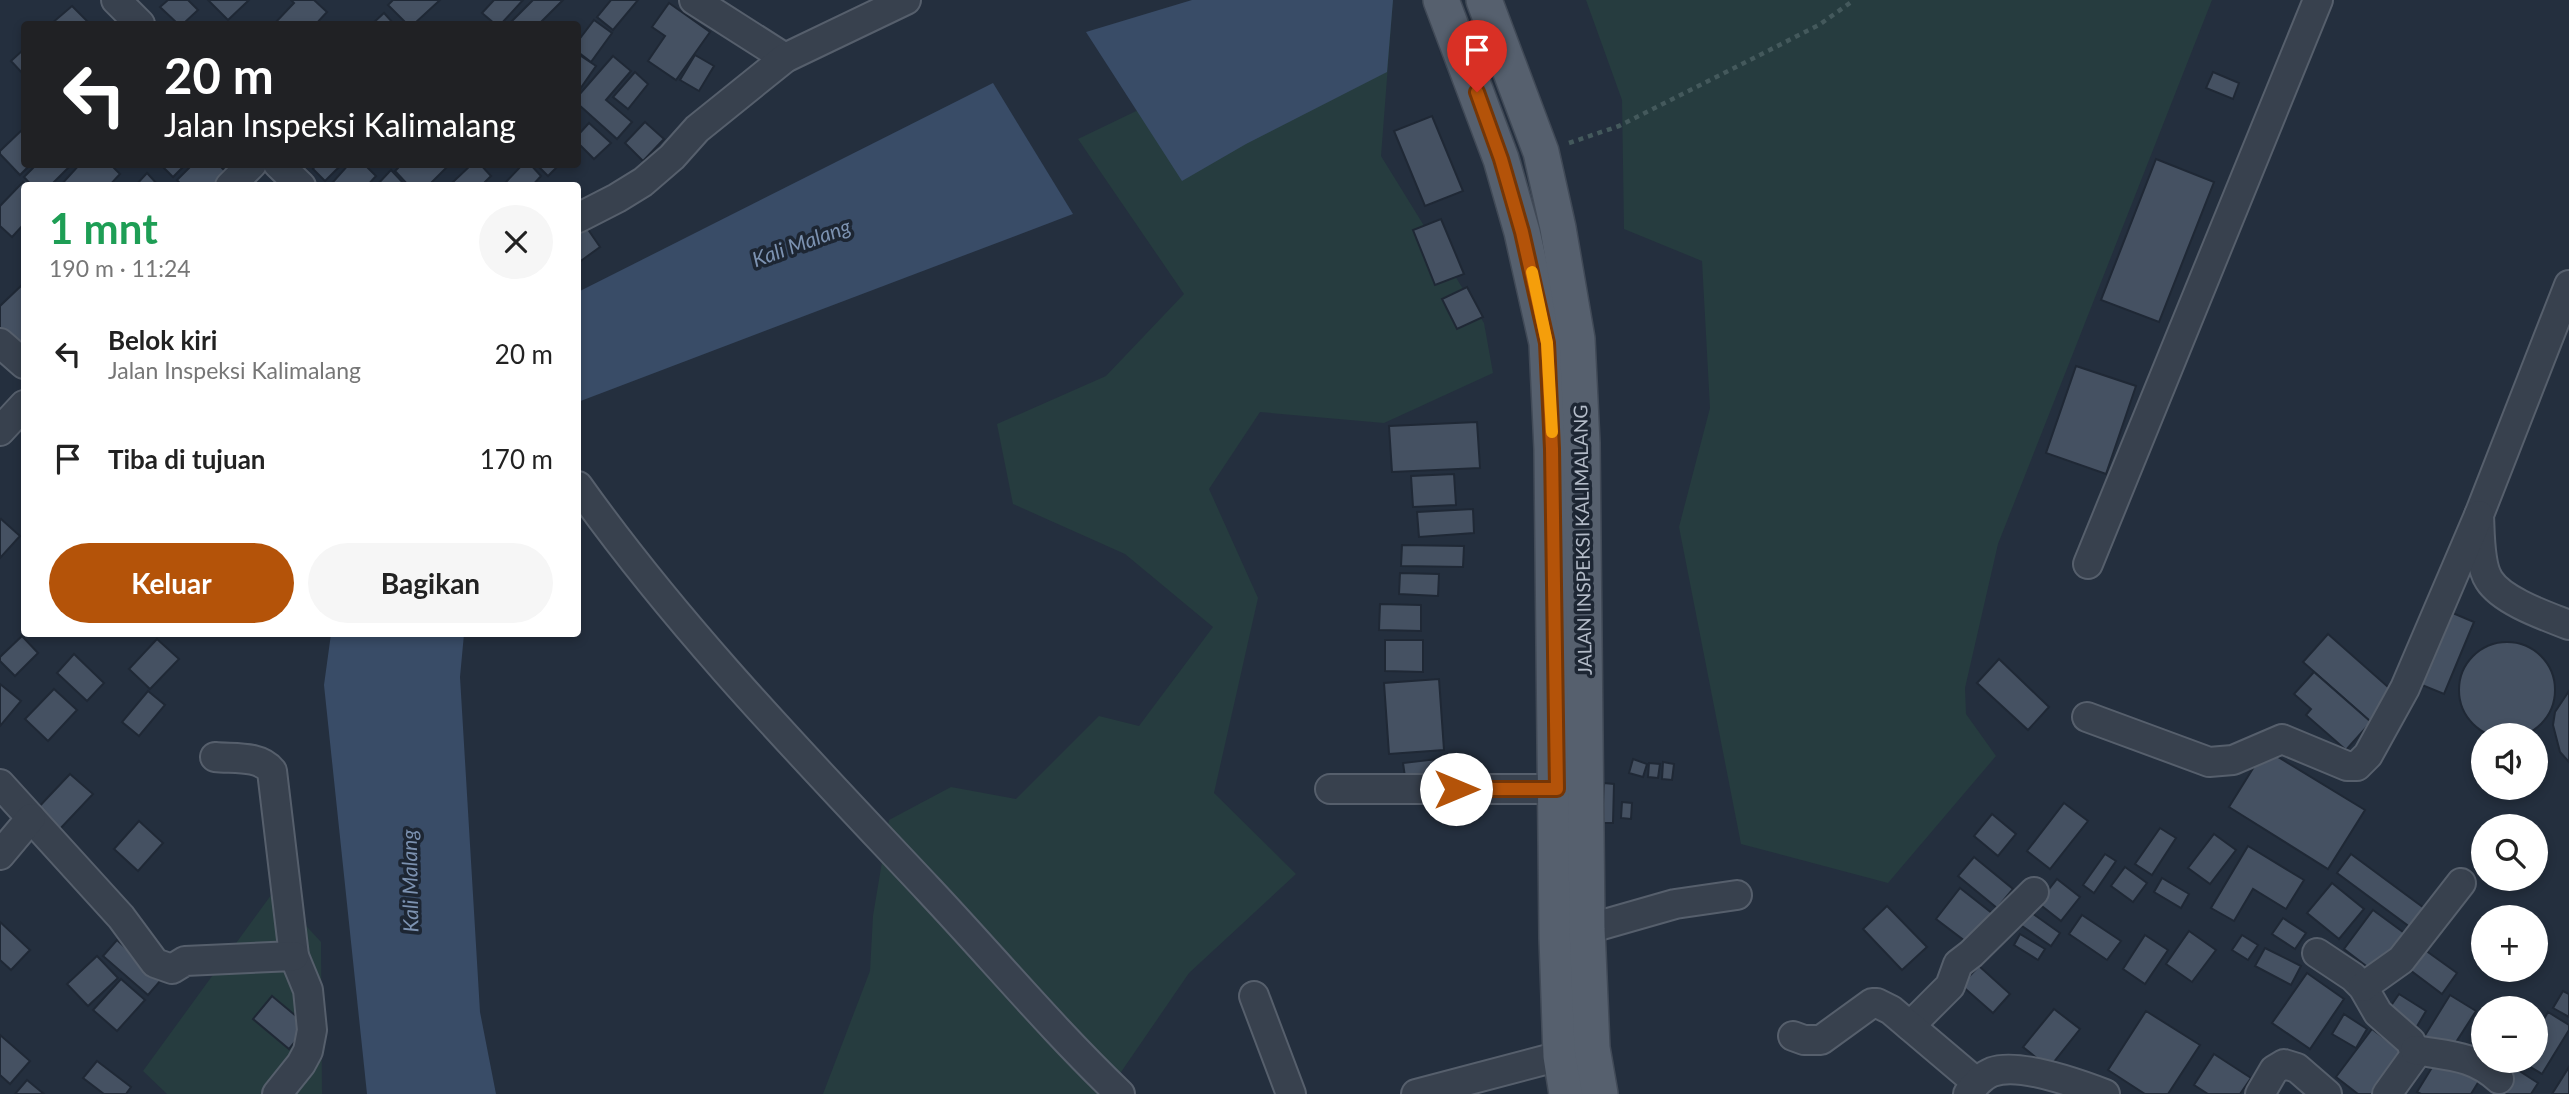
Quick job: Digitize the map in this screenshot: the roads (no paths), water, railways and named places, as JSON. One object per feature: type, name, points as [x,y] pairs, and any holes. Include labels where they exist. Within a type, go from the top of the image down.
[{"type":"main road","name":"JALAN INSPEKSI KALIMALANG","points":[[1441,0],[1501,159],[1522,232],[1547,343],[1552,449],[1557,789],[1572,933]]},
{"type":"main road","name":"JALAN INSPEKSI KALIMALANG","points":[[1484,0],[1541,152],[1558,228],[1577,339],[1582,443],[1572,933],[1576,1052],[1567,1094]]},
{"type":"main road","name":"JALAN INSPEKSI KALIMALANG","points":[[1576,1052],[1600,1094]]},
{"type":"street","points":[[116,0],[137,21]]},
{"type":"street","points":[[694,0],[785,58]]},
{"type":"street","points":[[581,216],[643,182],[671,158],[698,129],[785,58],[906,0]]},
{"type":"street","points":[[2088,564],[2318,0]]},
{"type":"street","points":[[234,182],[248,168]]},
{"type":"street","points":[[282,168],[297,182]]},
{"type":"street","points":[[2087,718],[2209,762],[2234,760],[2281,739],[2347,765],[2357,766],[2368,755],[2405,688],[2479,515],[2569,285]]},
{"type":"street","points":[[0,343],[21,361]]},
{"type":"street","points":[[0,431],[21,408]]},
{"type":"street","points":[[581,489],[612,534],[659,592],[773,724],[1120,1094]]},
{"type":"street","points":[[2479,515],[2481,554],[2489,580],[2517,604],[2569,625]]},
{"type":"street","points":[[215,757],[257,760],[272,771],[294,956],[308,990],[312,1030],[301,1065],[277,1094]]},
{"type":"street","points":[[0,784],[121,917],[155,963],[172,969],[185,961],[294,956]]},
{"type":"street","points":[[1330,789],[1557,789]]},
{"type":"street","points":[[0,855],[31,818]]},
{"type":"street","points":[[2363,988],[2401,960],[2461,883]]},
{"type":"street","points":[[1910,1026],[1950,986],[1958,964],[2034,892]]},
{"type":"street","points":[[1572,933],[1675,904],[1737,895]]},
{"type":"street","points":[[2317,953],[2353,977],[2378,1013],[2411,1042],[2415,1050],[2415,1055],[2387,1094]]},
{"type":"street","points":[[1254,996],[1291,1094]]},
{"type":"street","points":[[1793,1036],[1804,1040],[1821,1040],[1872,1003],[1886,1007],[1910,1026],[1972,1088],[1993,1071],[2013,1070],[2063,1078],[2105,1094]]},
{"type":"street","points":[[2415,1050],[2468,1058],[2487,1067],[2498,1079]]},
{"type":"street","points":[[1416,1094],[1576,1052]]},
{"type":"street","points":[[2260,1094],[2274,1070],[2284,1064],[2297,1068],[2327,1094]]},
{"type":"water","points":[[1192,0],[1393,0],[1387,72],[1246,144],[1182,181],[1086,32]]},
{"type":"water","name":"Kali Malang","points":[[993,83],[1073,214],[581,401],[581,290]]},
{"type":"water","name":"Kali Malang","points":[[331,637],[464,637],[460,677],[480,1012],[496,1094],[367,1094],[324,685]]}]
